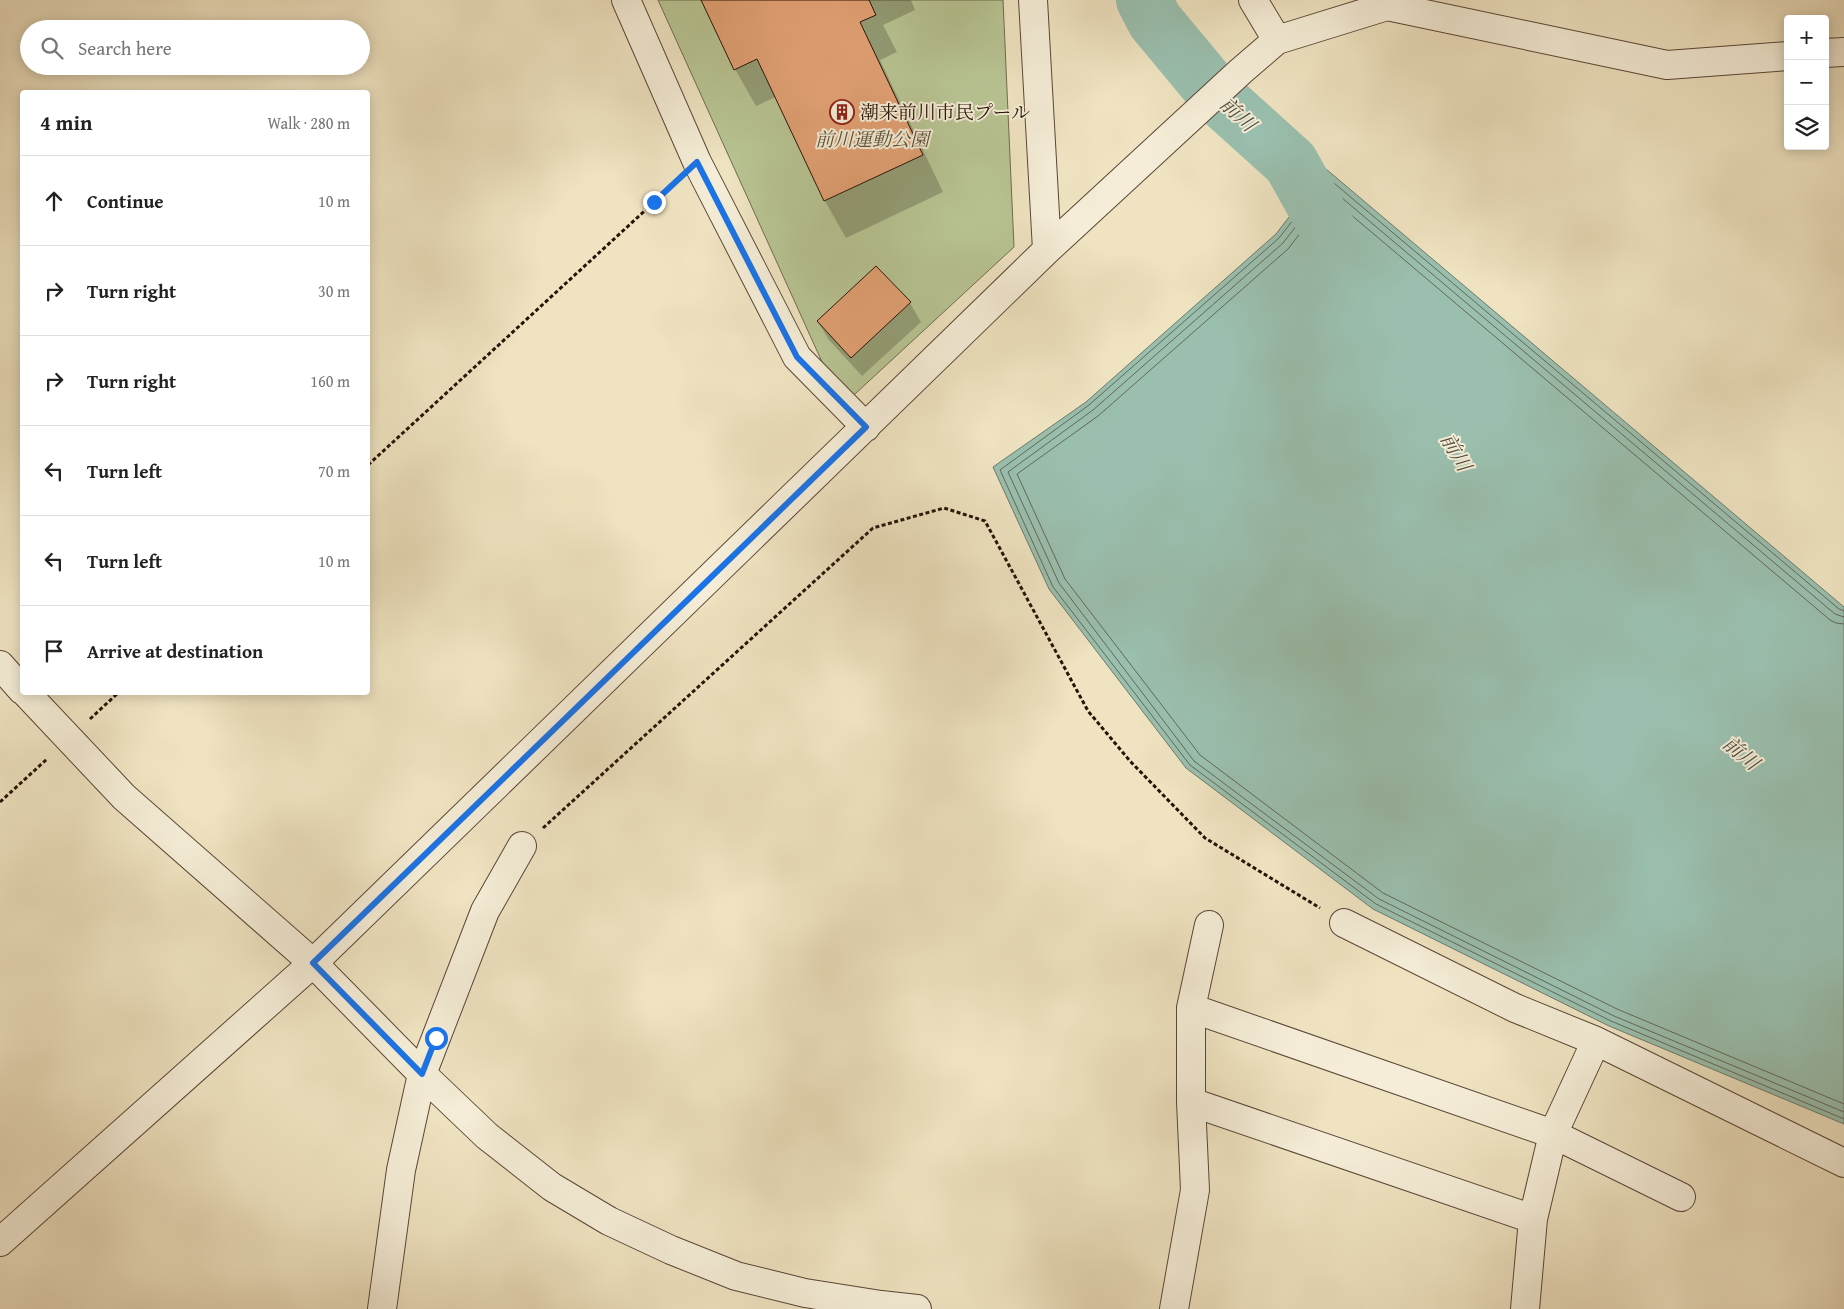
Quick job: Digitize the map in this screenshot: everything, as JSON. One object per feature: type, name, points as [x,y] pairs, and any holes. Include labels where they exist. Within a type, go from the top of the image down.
[{"type":"street","points":[[626,0],[697,162],[797,357],[866,427]]},
{"type":"street","points":[[1033,0],[1047,250]]},
{"type":"street","points":[[1253,0],[1277,40]]},
{"type":"street","points":[[0,1242],[313,963],[1047,250],[1277,40],[1387,6],[1667,65],[1784,56]]},
{"type":"street","points":[[1829,53],[1844,52]]},
{"type":"street","points":[[0,665],[20,687]]},
{"type":"street","points":[[28,695],[124,797],[313,963],[422,1074],[487,1136],[552,1187],[609,1220],[671,1250],[736,1276],[805,1293],[917,1309]]},
{"type":"street","points":[[382,1309],[400,1170],[422,1074],[485,911],[522,846]]},
{"type":"street","points":[[1344,923],[1515,1008],[1596,1041],[1844,1162]]},
{"type":"street","points":[[1174,1309],[1195,1190],[1191,1102],[1191,1008],[1209,925]]},
{"type":"street","points":[[1191,1008],[1552,1134],[1682,1197]]},
{"type":"street","points":[[1525,1309],[1533,1219],[1552,1134],[1596,1041]]},
{"type":"street","points":[[1191,1102],[1533,1219]]},
{"type":"path","points":[[370,463],[697,162]]},
{"type":"path","points":[[522,846],[873,528],[944,508],[985,521],[1088,711],[1130,761],[1205,838],[1344,923]]},
{"type":"green space","name":"前川運動公園","points":[[658,0],[1003,0],[1014,247],[842,406]]},
{"type":"water","points":[[1326,169],[1844,607],[1844,1124],[1609,1026],[1373,909],[1186,768],[1049,589],[993,467],[1086,402],[1276,234]]},
{"type":"building","name":"潮来前川市民プール","points":[[701,0],[869,0],[876,15],[860,22],[923,155],[824,201],[757,59],[734,70]]},
{"type":"building","points":[[876,266],[911,302],[851,358],[817,321]]},
{"type":"waterway","name":"前川","points":[[1144,0],[1155,21],[1219,98],[1291,163],[1346,262]]},
{"type":"place","name":"潮来前川市民プール","points":[[842,112]]},
{"type":"route","points":[[436,1038],[422,1074],[313,963],[866,427],[797,357],[697,162],[654,202]]}]
